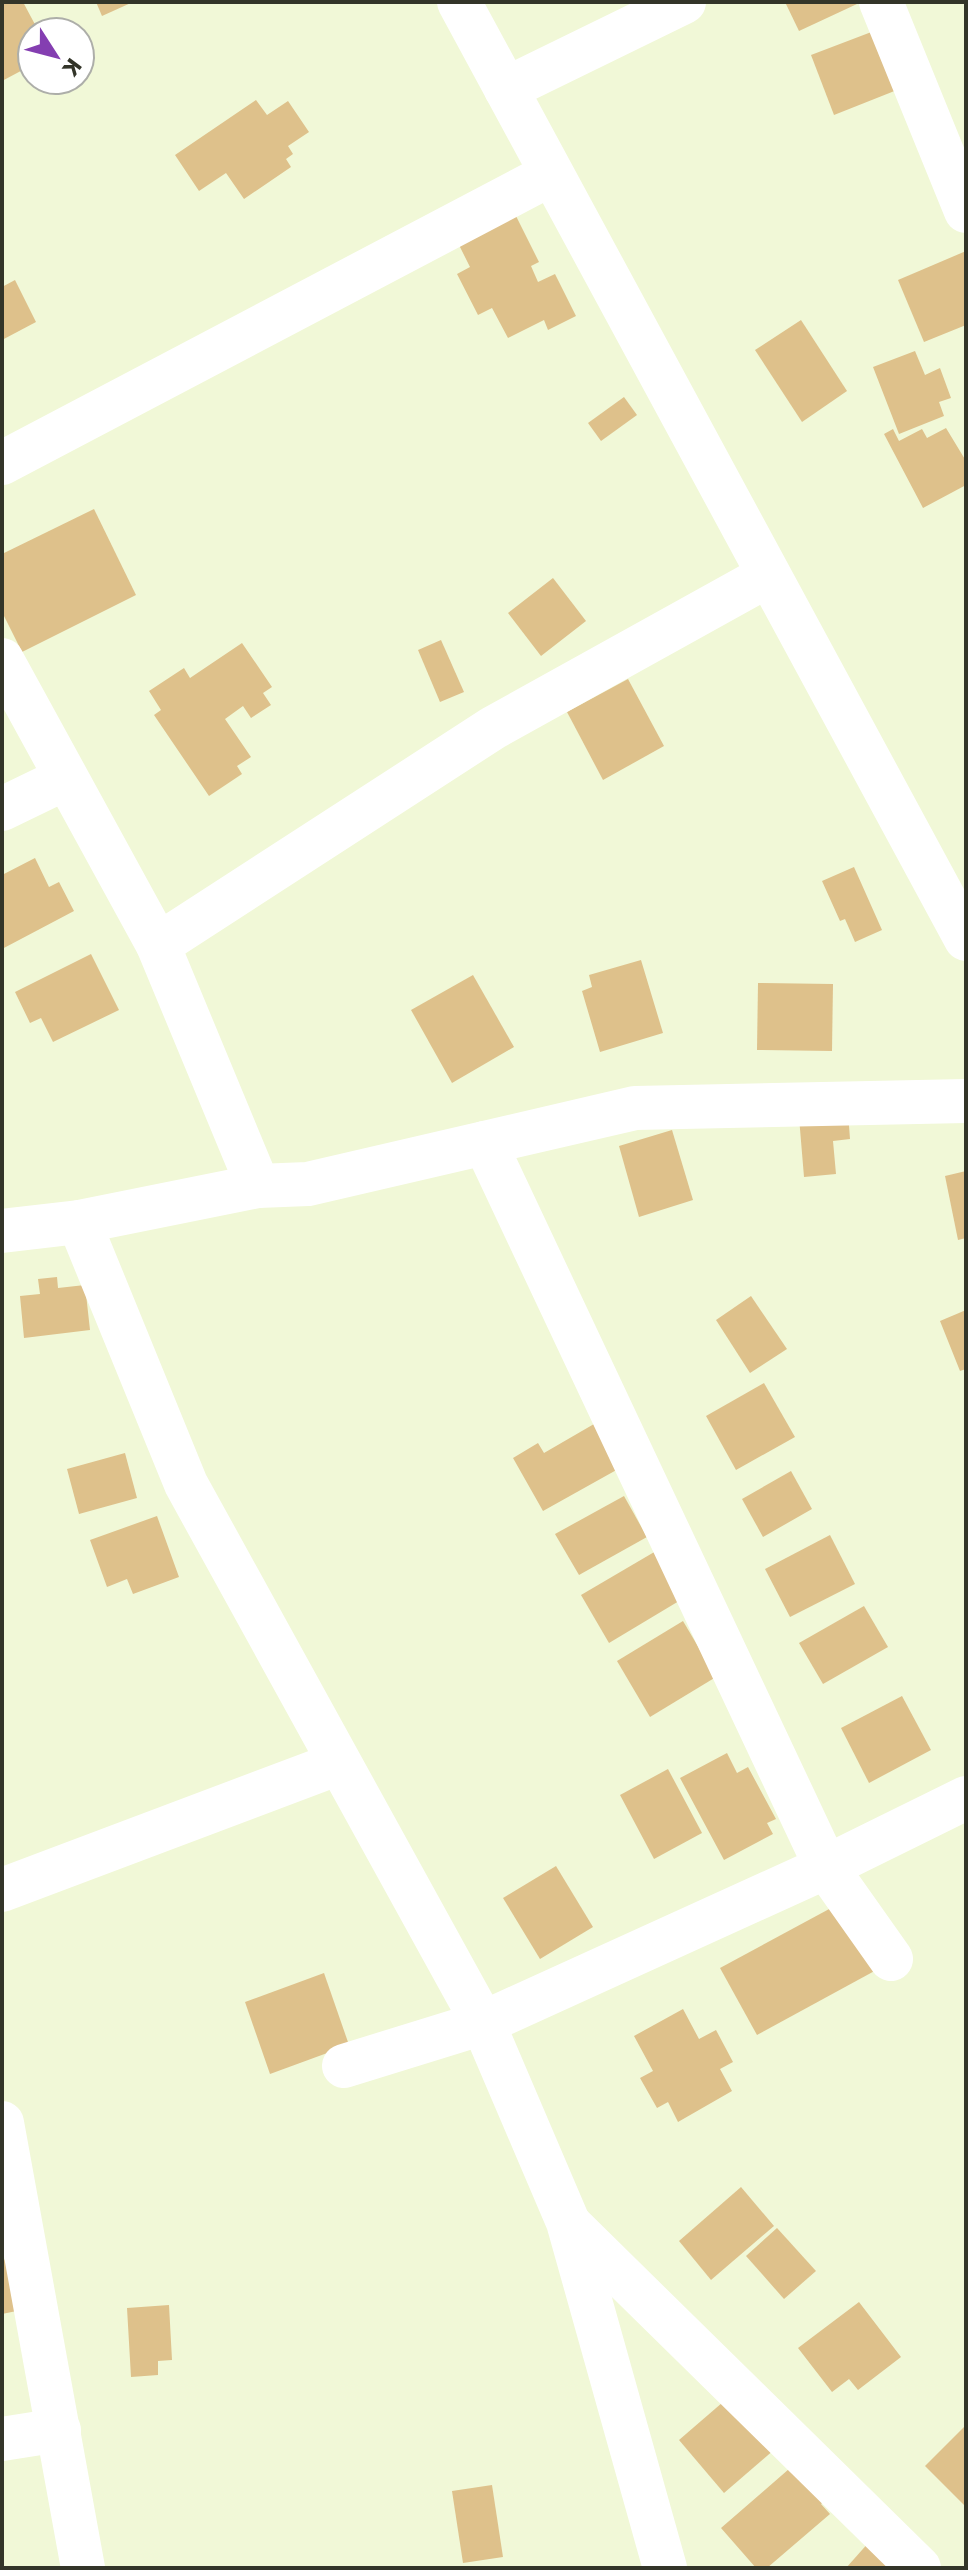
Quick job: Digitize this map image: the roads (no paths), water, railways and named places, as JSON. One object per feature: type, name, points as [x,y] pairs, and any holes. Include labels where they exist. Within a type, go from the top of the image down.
[{"type":"street","points":[[459,2],[966,939]]},
{"type":"street","points":[[506,89],[684,2]]},
{"type":"street","points":[[881,2],[952,138],[966,211]]},
{"type":"street","points":[[2,463],[551,174]]},
{"type":"street","points":[[158,945],[493,728],[767,576]]},
{"type":"street","points":[[2,660],[158,945],[258,1186]]},
{"type":"street","points":[[2,809],[66,778]]},
{"type":"street","points":[[2,1231],[79,1222],[258,1186],[308,1184],[635,1108],[966,1101]]},
{"type":"street","points":[[485,1143],[826,1867],[891,1959]]},
{"type":"street","points":[[79,1222],[186,1484],[483,2023],[568,2222],[665,2568]]},
{"type":"street","points":[[2,1890],[339,1763]]},
{"type":"street","points":[[344,2066],[483,2023],[826,1867],[966,1798]]},
{"type":"street","points":[[2,2123],[83,2568]]},
{"type":"street","points":[[568,2222],[919,2568]]},
{"type":"street","points":[[2,2439],[59,2430]]}]
